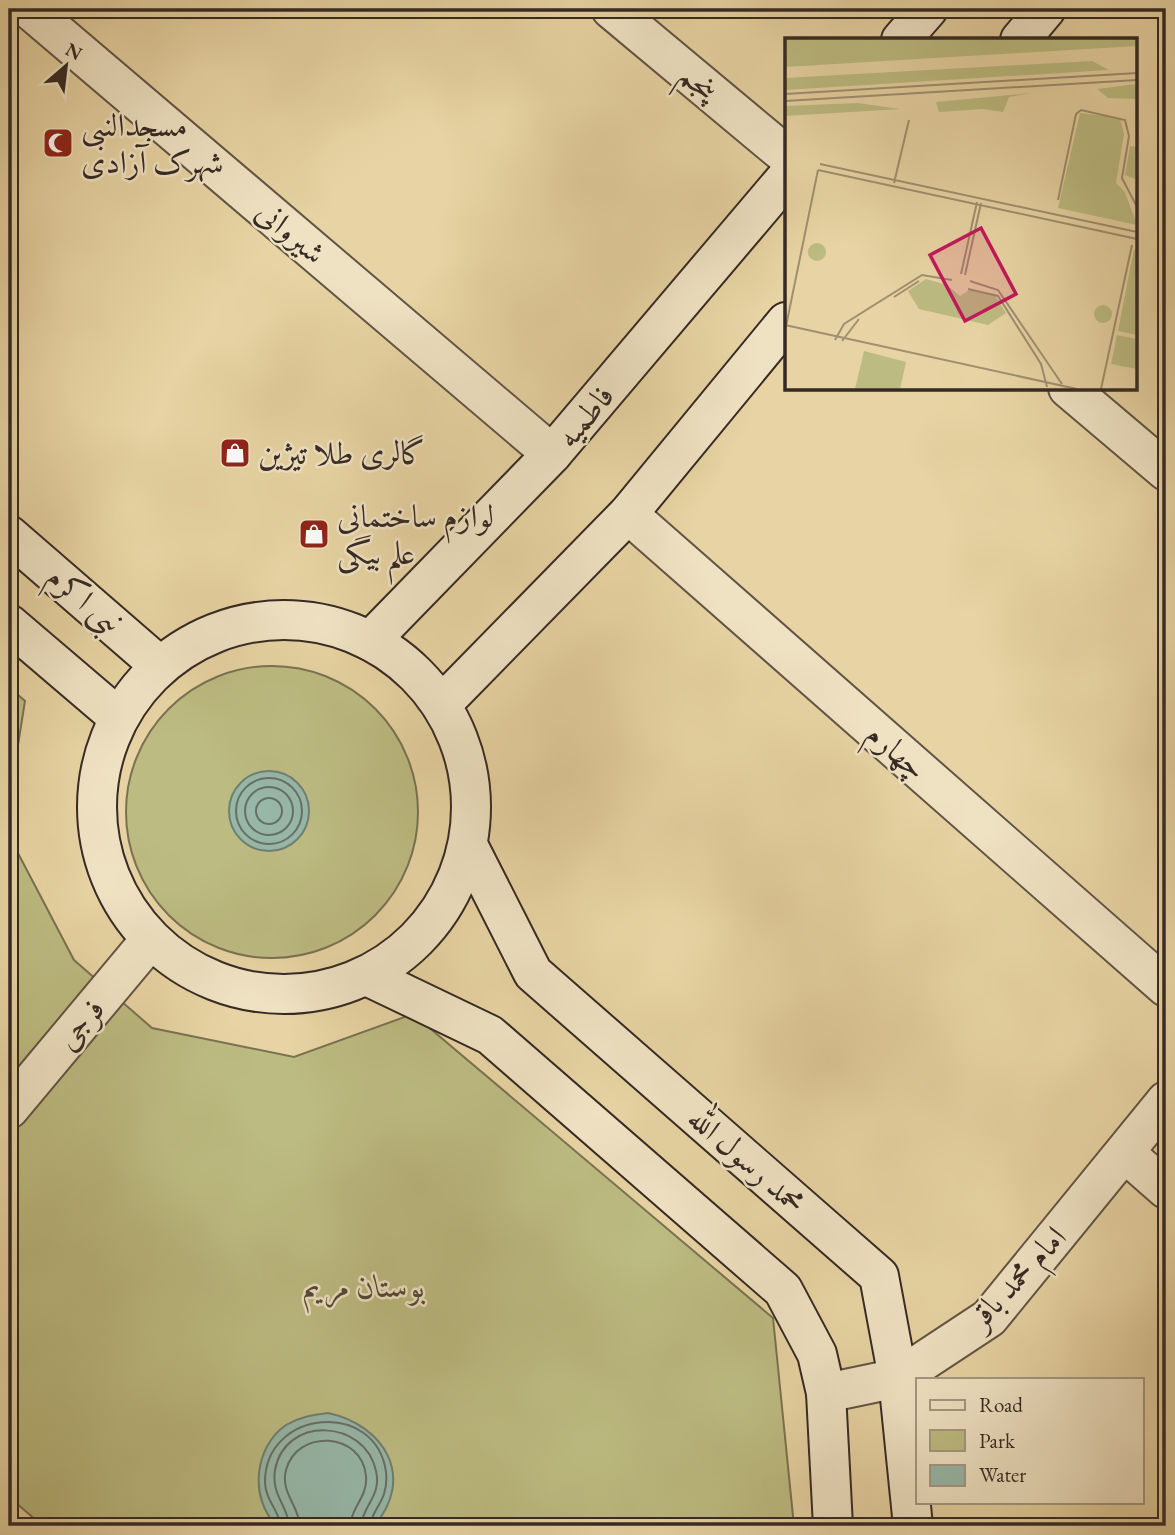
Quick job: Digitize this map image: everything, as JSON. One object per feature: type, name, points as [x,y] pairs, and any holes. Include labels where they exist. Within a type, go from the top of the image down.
[{"type":"street","name":"شیروانی","points":[[29,9],[552,454]]},
{"type":"street","name":"پنجم","points":[[611,9],[785,154]]},
{"type":"street","points":[[903,38],[928,9]]},
{"type":"street","points":[[1022,38],[1046,9]]},
{"type":"street","name":"فاطمیه","points":[[370,641],[552,454],[785,179]]},
{"type":"street","points":[[441,705],[628,514],[785,323]]},
{"type":"street","points":[[1070,390],[1166,471]]},
{"type":"street","name":"چهارم","points":[[628,514],[1166,987]]},
{"type":"street","name":"نبی اکرم","points":[[9,535],[160,666]]},
{"type":"street","points":[[261,621],[317,623],[370,641],[409,668],[441,705],[464,760],[471,796],[468,845],[455,886],[433,922],[403,953],[367,976],[311,993],[253,992],[197,974],[150,939],[122,902],[103,857],[96,809],[101,762],[118,717],[137,689],[160,666],[207,636],[261,621]]},
{"type":"street","points":[[9,624],[118,717]]},
{"type":"street","name":"محمد رسول الله","points":[[468,845],[533,973],[879,1276],[898,1378],[913,1526]]},
{"type":"street","name":"فرجی","points":[[9,1109],[150,939]]},
{"type":"street","points":[[367,976],[490,1035],[783,1290],[817,1354],[826,1393],[833,1526]]},
{"type":"street","name":"امام محمد باقر","points":[[826,1393],[898,1378],[989,1318],[1166,1101]]},
{"type":"street","points":[[1125,1153],[1166,1189]]},
{"type":"green space","points":[[258,666],[286,666],[314,672],[341,683],[365,699],[385,719],[401,743],[412,770],[416,783],[416,841],[401,881],[385,905],[365,925],[341,941],[314,952],[286,958],[258,958],[230,952],[203,941],[179,925],[159,905],[143,881],[132,854],[126,826],[126,798],[132,770],[143,743],[159,719],[179,699],[203,683],[230,672]]},
{"type":"green space","points":[[9,687],[25,701],[9,802]]},
{"type":"green space","name":"بوستان مریم","points":[[9,836],[74,960],[152,1028],[294,1057],[413,1014],[773,1318],[794,1526],[43,1526],[9,1497]]},
{"type":"water","points":[[269,771],[284,774],[297,783],[306,796],[309,811],[306,826],[297,839],[284,848],[269,851],[254,848],[241,839],[232,826],[229,811],[232,796],[241,783],[254,774]]},
{"type":"water","points":[[328,1413],[348,1419],[365,1429],[378,1441],[388,1456],[393,1472],[392,1489],[386,1508],[374,1526],[277,1526],[268,1515],[259,1488],[259,1474],[267,1446],[286,1425],[306,1417]]},
{"type":"place","name":"مسجدالنبی شهرک آزادی","points":[[58,143]]},
{"type":"place","name":"گالری طلا تیژین","points":[[235,453]]},
{"type":"place","name":"لوازم ساختمانی علم بیگی","points":[[314,534]]}]
